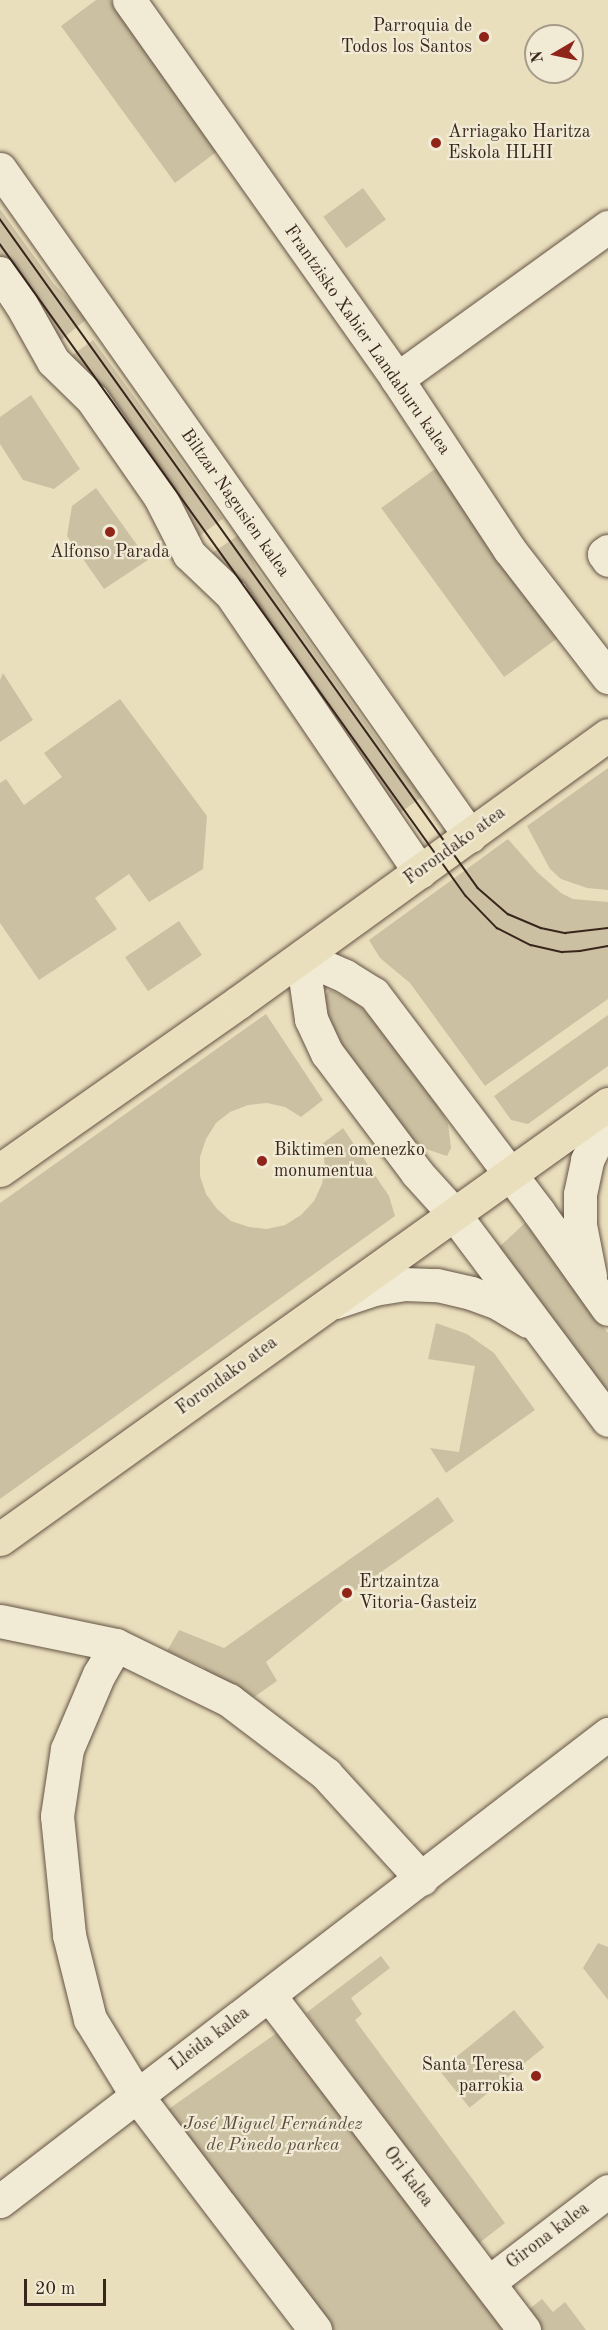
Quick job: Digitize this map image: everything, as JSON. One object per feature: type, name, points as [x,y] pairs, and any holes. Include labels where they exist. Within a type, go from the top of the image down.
[{"type":"main road","name":"Forondako atea","points":[[1,1166],[302,957],[608,735]]},
{"type":"main road","name":"Forondako atea","points":[[0,1539],[608,1104]]},
{"type":"street","name":"Frantzisko Xabier Landaburu kalea","points":[[129,0],[397,379],[509,549],[608,677]]},
{"type":"street","name":"Biltzar Nagusien kalea","points":[[0,169],[470,836]]},
{"type":"street","points":[[397,379],[608,227]]},
{"type":"street","points":[[0,273],[21,304],[53,361],[92,399],[160,497],[189,554],[231,594],[420,872]]},
{"type":"street","points":[[608,551],[604,554],[608,560]]},
{"type":"street","points":[[302,957],[345,976],[374,994],[601,1299]]},
{"type":"street","points":[[302,957],[311,1018],[327,1053],[417,1173],[454,1214],[608,1420]]},
{"type":"street","points":[[601,1299],[580,1225],[580,1194],[587,1160],[608,1118]]},
{"type":"street","points":[[325,1306],[374,1289],[404,1284],[437,1285],[471,1293],[498,1303],[540,1328]]},
{"type":"street","points":[[0,1621],[116,1645],[229,1700],[326,1774],[422,1879]]},
{"type":"street","points":[[116,1645],[99,1674],[67,1749],[57,1816],[69,1935],[90,2019],[137,2096],[315,2330]]},
{"type":"street","name":"Lleida kalea","points":[[0,2201],[608,1734]]},
{"type":"street","name":"Ori kalea","points":[[269,1995],[524,2330]]},
{"type":"street","name":"Girona kalea","points":[[489,2282],[608,2191]]},
{"type":"green space","points":[[96,0],[110,0],[219,150],[175,183],[61,26]]},
{"type":"green space","points":[[363,188],[386,220],[346,248],[323,217]]},
{"type":"green space","points":[[0,209],[54,284],[88,318],[56,344],[24,290],[0,256]]},
{"type":"green space","points":[[93,340],[223,519],[195,539],[65,360]]},
{"type":"green space","points":[[31,395],[80,469],[54,489],[23,480],[0,444],[0,417]]},
{"type":"green space","points":[[450,458],[573,627],[504,677],[381,508]]},
{"type":"green space","points":[[96,488],[148,560],[104,589],[67,536],[72,506]]},
{"type":"green space","points":[[240,534],[257,569],[393,761],[426,794],[393,818],[205,558]]},
{"type":"green space","points":[[3,673],[33,720],[0,742],[0,680]]},
{"type":"green space","points":[[120,699],[207,816],[203,869],[149,902],[129,874],[95,898],[117,929],[39,980],[0,923],[0,783],[6,779],[24,805],[62,777],[44,753]]},
{"type":"green space","points":[[608,768],[608,890],[587,888],[561,879],[550,869],[527,826]]},
{"type":"green space","points":[[508,839],[537,872],[561,893],[573,899],[608,902],[608,999],[485,1086],[410,983],[380,958],[369,940]]},
{"type":"green space","points":[[179,921],[202,955],[148,991],[125,957]]},
{"type":"green space","points":[[330,990],[355,1002],[370,1016],[438,1105],[448,1124],[451,1148],[447,1156],[423,1148],[409,1135],[338,1043],[325,1011],[325,995]]},
{"type":"green space","points":[[266,1014],[323,1100],[301,1117],[285,1107],[267,1103],[248,1105],[230,1112],[216,1123],[206,1139],[200,1157],[200,1176],[206,1194],[217,1209],[231,1221],[249,1227],[267,1229],[285,1225],[301,1215],[314,1201],[322,1184],[325,1166],[322,1144],[343,1128],[389,1196],[395,1216],[0,1499],[0,1203]]},
{"type":"green space","points":[[608,1015],[608,1066],[528,1124],[511,1120],[494,1096]]},
{"type":"green space","points":[[525,1223],[608,1333],[608,1395],[498,1248]]},
{"type":"green space","points":[[436,1323],[467,1334],[494,1353],[535,1410],[446,1473],[430,1448],[459,1452],[475,1366],[428,1359]]},
{"type":"green space","points":[[438,1497],[454,1521],[357,1589],[266,1662],[277,1681],[254,1697],[210,1675],[203,1667],[167,1651],[179,1630],[224,1648]]},
{"type":"green space","points":[[598,1943],[608,1947],[608,2000],[583,1968]]},
{"type":"green space","points":[[381,1956],[390,1968],[351,1998],[362,2014],[355,2020],[505,2223],[478,2244],[306,2013]]},
{"type":"green space","points":[[514,2010],[544,2047],[470,2108],[439,2070]]},
{"type":"green space","name":"José Miguel Fernández de Pinedo parkea","points":[[281,2030],[507,2330],[334,2330],[166,2111]]},
{"type":"green space","points":[[542,2299],[553,2312],[565,2302],[586,2330],[543,2330],[528,2310]]},
{"type":"tram line","points":[[0,219],[478,888],[508,914],[541,928],[565,933],[608,928]]},
{"type":"tram line","points":[[0,244],[466,896],[497,928],[531,945],[562,952],[608,946]]},
{"type":"place","name":"Parroquia de Todos los Santos","points":[[484,37]]},
{"type":"place","name":"Arriagako Haritza Eskola HLHI","points":[[436,143]]},
{"type":"place","name":"Alfonso Parada","points":[[110,532]]},
{"type":"place","name":"Biktimen omenezko monumentua","points":[[262,1161]]},
{"type":"place","name":"Ertzaintza Vitoria-Gasteiz","points":[[347,1593]]},
{"type":"place","name":"Santa Teresa parrokia","points":[[536,2076]]}]
